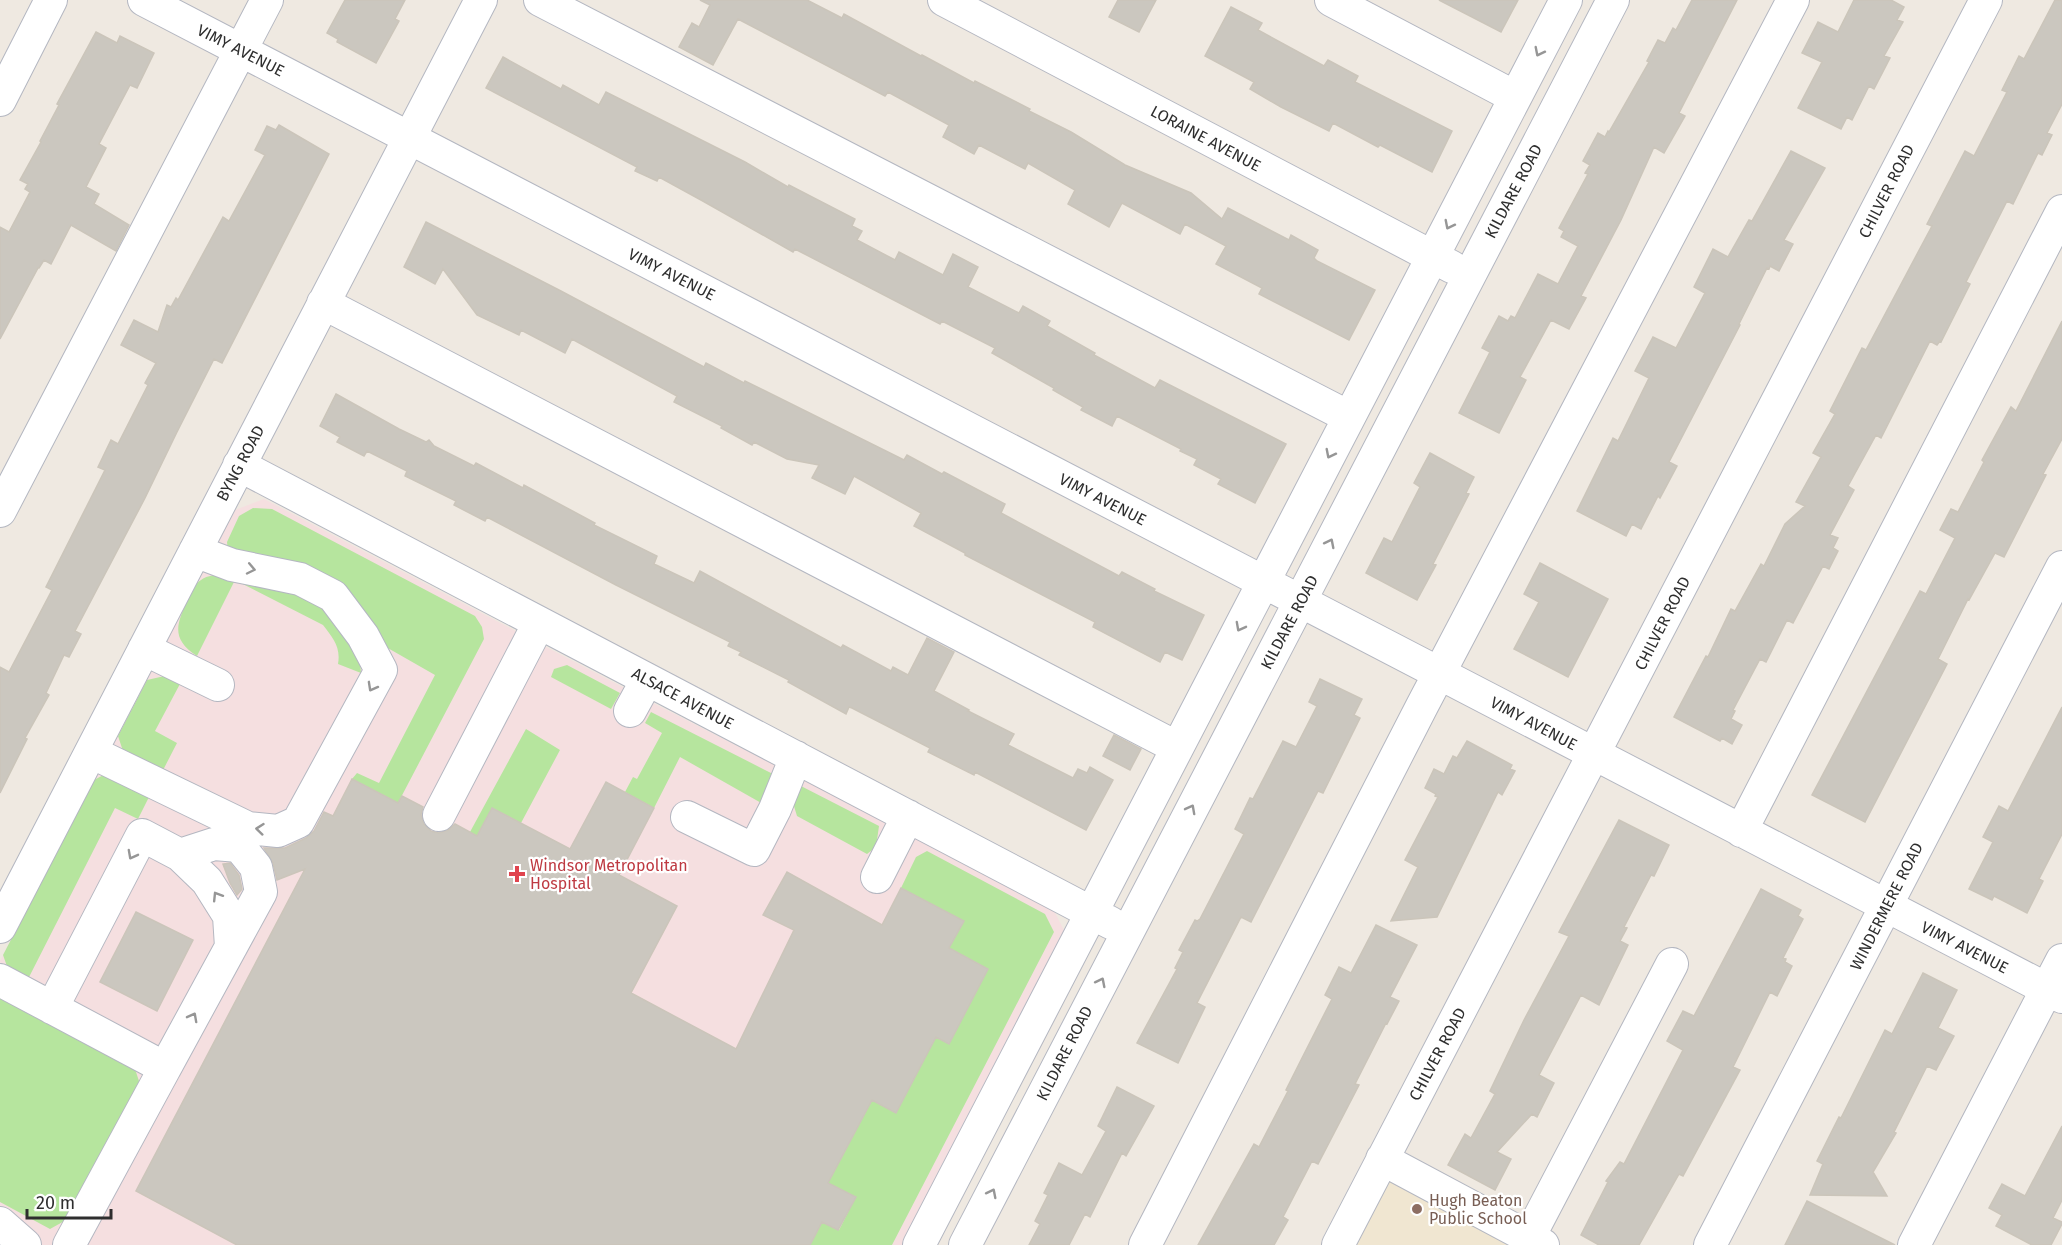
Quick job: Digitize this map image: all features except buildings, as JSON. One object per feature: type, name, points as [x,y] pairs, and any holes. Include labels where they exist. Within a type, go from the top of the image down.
[{"type":"street","points":[[0,100],[51,0]]},
{"type":"street","name":"VIMY AVENUE","points":[[144,0],[2054,993]]},
{"type":"street","points":[[0,512],[267,0]]},
{"type":"street","name":"BYNG ROAD","points":[[0,927],[481,0]]},
{"type":"street","points":[[540,0],[1349,417]]},
{"type":"street","name":"LORAINE AVENUE","points":[[944,0],[1468,276]]},
{"type":"street","points":[[1331,0],[1515,97]]},
{"type":"street","points":[[919,1245],[1566,0]]},
{"type":"street","name":"KILDARE ROAD","points":[[965,1245],[1613,0]]},
{"type":"street","points":[[1145,1245],[1439,673],[1793,0]]},
{"type":"street","name":"CHILVER ROAD","points":[[1338,1245],[1986,0]]},
{"type":"street","points":[[1741,831],[2062,211]]},
{"type":"street","points":[[324,303],[1176,747]]},
{"type":"street","name":"ALSACE AVENUE","points":[[239,465],[1127,932]]},
{"type":"street","points":[[91,752],[248,828],[278,831],[298,822],[381,670],[363,636],[333,596],[300,579],[232,565],[195,552]]},
{"type":"street","name":"WINDERMERE ROAD","points":[[1710,1245],[2062,567]]},
{"type":"street","points":[[439,815],[539,622]]},
{"type":"street","points":[[144,649],[218,685]]},
{"type":"street","points":[[630,711],[647,680]]},
{"type":"street","points":[[687,817],[754,850],[775,809],[796,757]]},
{"type":"street","points":[[877,877],[908,816]]},
{"type":"street","points":[[52,1008],[142,835],[180,855],[207,881],[229,916],[231,947]]},
{"type":"street","points":[[69,1245],[90,1221],[165,1068],[261,892],[256,867],[239,846],[214,844],[180,855]]},
{"type":"street","points":[[1914,1245],[2054,993],[2062,960]]},
{"type":"street","points":[[1382,1160],[1536,1241],[1672,964]]},
{"type":"street","points":[[0,980],[165,1068]]},
{"type":"street","points":[[0,1223],[25,1245]]},
{"type":"shaded area","name":"Windsor Metropolitan Hospital","points":[[264,499],[655,704],[1052,907],[1065,932],[902,1245],[0,1245],[0,961],[235,510]]},
{"type":"shaded area","name":"Hugh Beaton Public School","points":[[1392,1173],[1529,1245],[1355,1245]]},
{"type":"green space","points":[[253,508],[272,509],[475,616],[482,627],[484,639],[398,803],[352,779],[357,773],[379,783],[435,675],[386,647],[360,618],[228,552],[227,542],[239,516]]},
{"type":"green space","points":[[224,574],[276,585],[328,606],[360,661],[361,673],[338,664],[337,648],[323,625],[235,580],[197,656],[189,650],[180,637],[178,631],[181,616],[199,581],[209,576]]},
{"type":"green space","points":[[567,665],[620,693],[611,709],[551,677],[554,669]]},
{"type":"green space","points":[[169,675],[181,682],[155,731],[177,743],[160,776],[125,757],[118,736],[147,680]]},
{"type":"green space","points":[[651,712],[775,775],[763,804],[680,757],[654,808],[625,792],[633,777],[637,779],[662,733],[645,723]]},
{"type":"green space","points":[[526,729],[560,750],[521,823],[492,808],[477,836],[470,832]]},
{"type":"green space","points":[[111,771],[154,787],[138,819],[115,808],[26,983],[9,972],[3,955],[94,780]]},
{"type":"green space","points":[[799,785],[879,826],[876,847],[867,854],[797,816],[793,803]]},
{"type":"green space","points":[[927,851],[1045,914],[1054,932],[892,1245],[810,1245],[822,1222],[839,1230],[855,1198],[828,1183],[872,1100],[896,1113],[926,1056],[912,1025],[949,1044],[988,969],[949,948],[963,921],[901,888],[916,857]]},
{"type":"green space","points":[[0,993],[132,1060],[141,1087],[68,1219],[50,1229],[0,1202]]},
{"type":"place","name":"Windsor Metropolitan Hospital","points":[[517,874]]},
{"type":"place","name":"Hugh Beaton Public School","points":[[1417,1209]]}]
